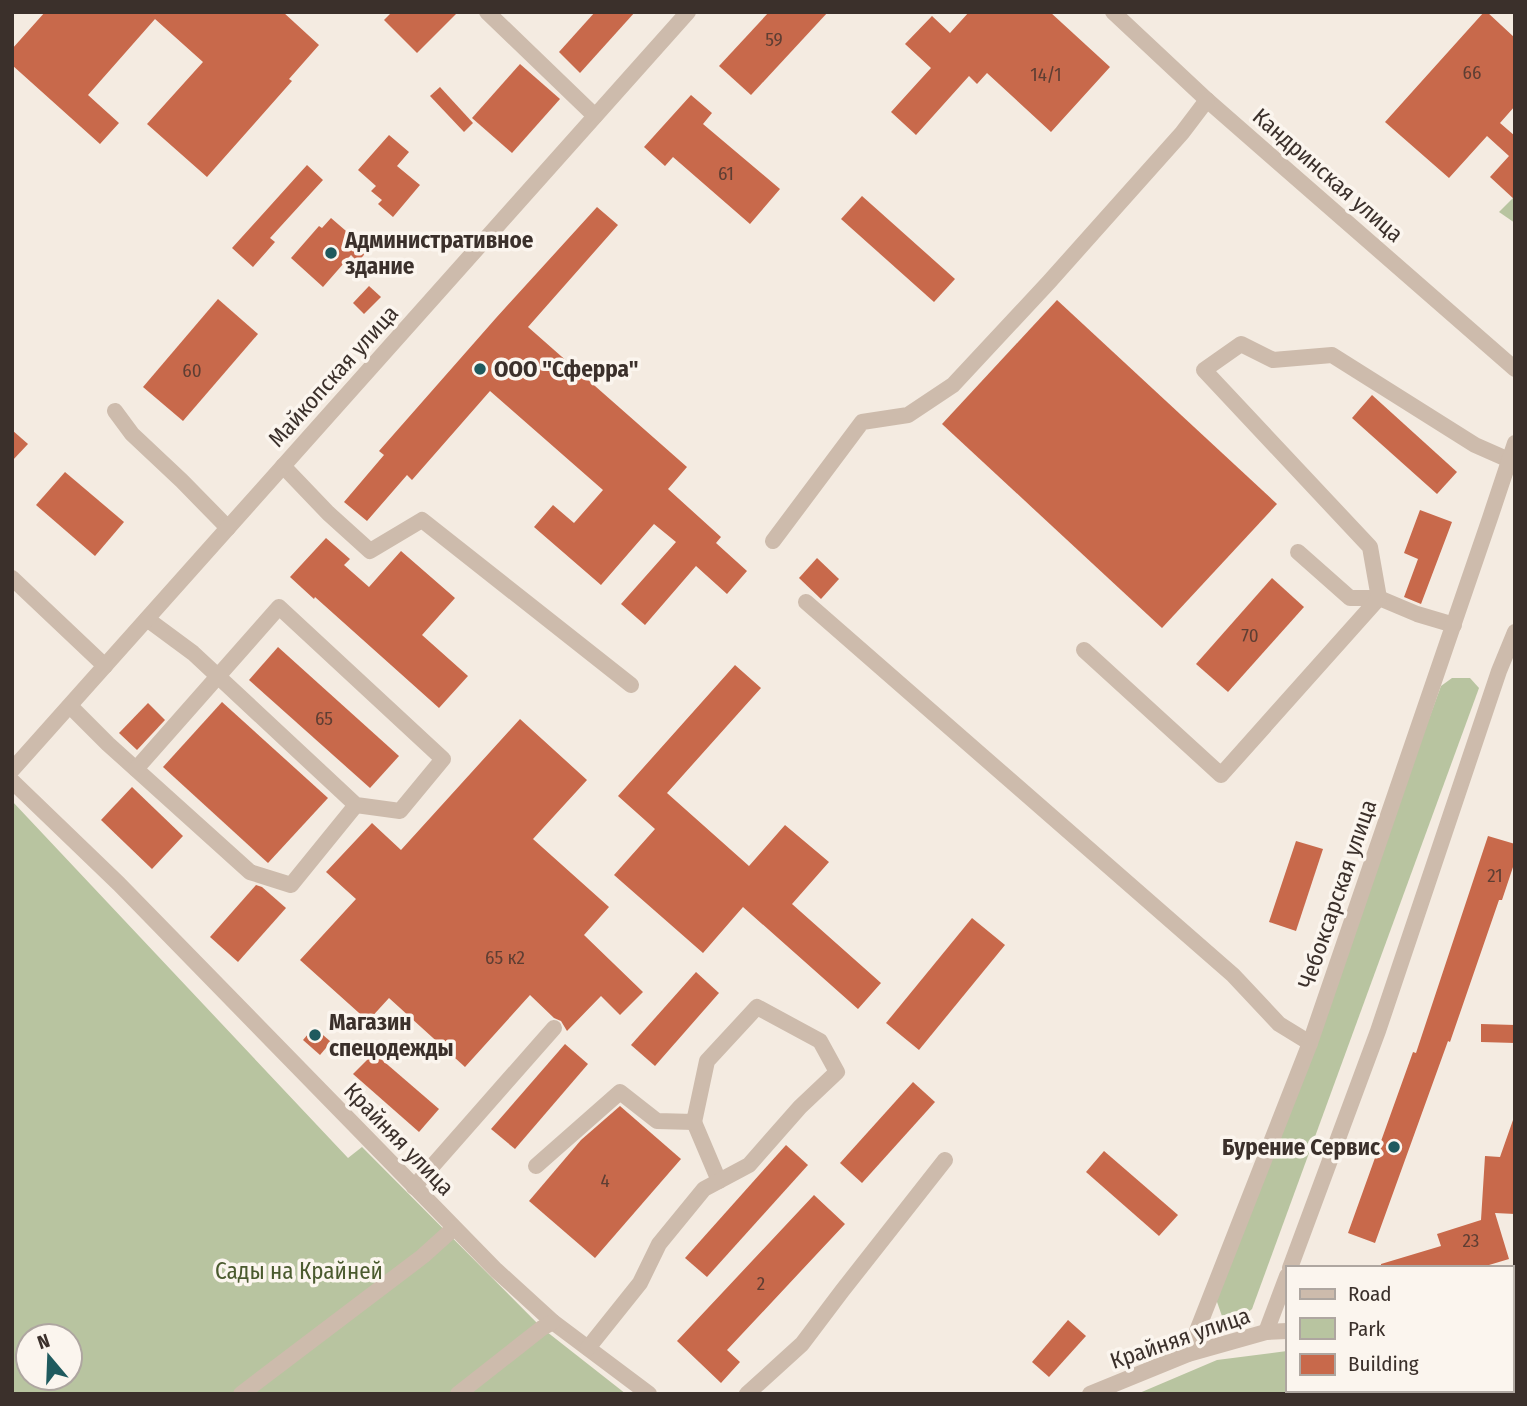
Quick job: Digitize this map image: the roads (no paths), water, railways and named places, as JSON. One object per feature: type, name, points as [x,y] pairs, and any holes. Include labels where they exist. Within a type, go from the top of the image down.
[{"type":"street","points":[[487,12],[595,116]]},
{"type":"street","name":"Майкопская улица","points":[[12,770],[688,12]]},
{"type":"street","name":"Кандринская улица","points":[[1113,12],[1207,100],[1515,369]]},
{"type":"street","points":[[773,541],[862,422],[908,415],[953,385],[1182,134],[1207,100]]},
{"type":"street","points":[[1379,598],[1370,547],[1204,370],[1241,344],[1273,360],[1332,355],[1475,445],[1509,460]]},
{"type":"street","points":[[115,411],[132,434],[228,528]]},
{"type":"street","name":"Чебоксарская улица","points":[[1188,1354],[1310,1043],[1515,443]]},
{"type":"street","points":[[283,466],[328,513],[370,551],[422,520],[632,685]]},
{"type":"street","points":[[1298,552],[1350,598],[1379,598],[1417,614],[1454,625]]},
{"type":"street","points":[[12,579],[105,666]]},
{"type":"street","points":[[1084,650],[1221,775],[1379,598]]},
{"type":"street","points":[[806,602],[1233,975],[1279,1024],[1310,1043]]},
{"type":"street","points":[[136,769],[218,677],[279,607],[443,759],[400,811],[356,805],[218,677],[192,653],[147,619]]},
{"type":"street","points":[[1291,1266],[1378,1031],[1515,632]]},
{"type":"street","points":[[70,706],[250,872],[291,885],[356,805]]},
{"type":"street","name":"Крайняя улица","points":[[12,781],[128,894],[496,1270],[553,1322],[649,1394]]},
{"type":"street","points":[[588,1348],[640,1283],[659,1244],[704,1189],[719,1181],[749,1165],[800,1107],[837,1072],[820,1041],[757,1007],[707,1061],[694,1122],[719,1181]]},
{"type":"street","points":[[414,1187],[554,1028]]},
{"type":"street","points":[[536,1166],[620,1092],[657,1121],[694,1122]]},
{"type":"street","points":[[747,1394],[802,1344],[945,1160]]},
{"type":"street","points":[[241,1394],[423,1256],[454,1228]]},
{"type":"street","points":[[1266,1332],[1286,1279]]},
{"type":"street","points":[[458,1394],[553,1322]]},
{"type":"street","name":"Крайняя улица","points":[[1090,1394],[1188,1354],[1266,1332],[1286,1331]]},
{"type":"place","name":"Административное здание","points":[[331,253]]},
{"type":"place","name":"ООО \"Сферра\"","points":[[480,369]]},
{"type":"place","name":"Магазин спецодежды","points":[[315,1035]]},
{"type":"place","name":"Бурение Сервис","points":[[1394,1147]]},
{"type":"park label","name":"Сады на Крайней","points":[[299,1271]]}]
